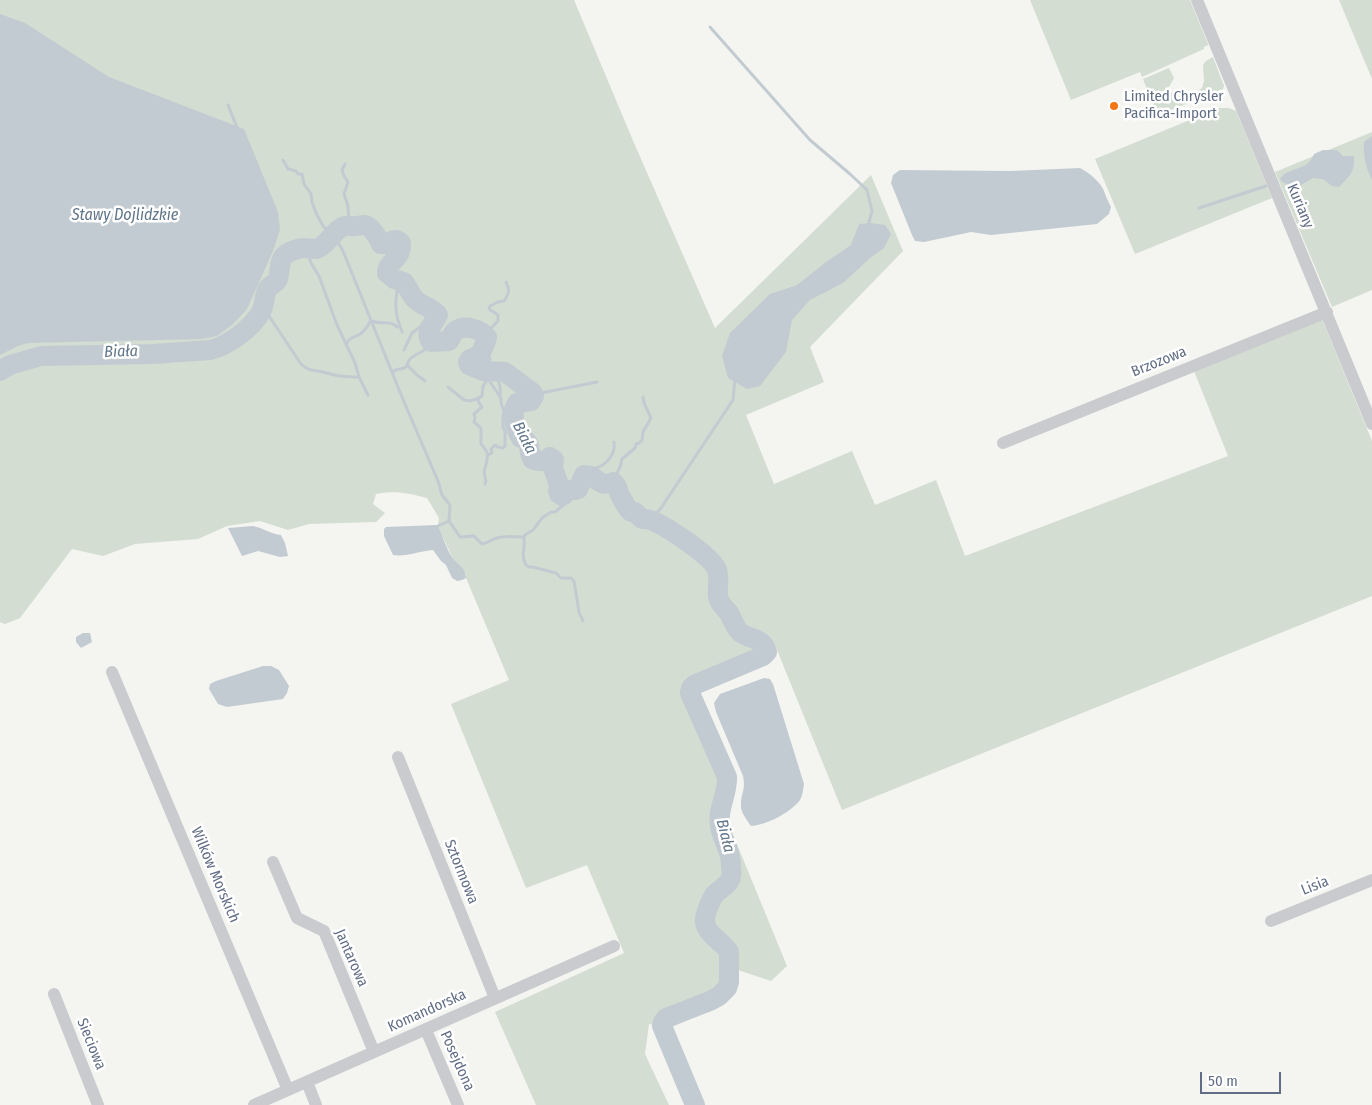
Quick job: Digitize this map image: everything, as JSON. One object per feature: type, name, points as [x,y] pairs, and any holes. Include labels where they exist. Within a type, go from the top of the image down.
[{"type":"street","name":"Kuriany","points":[[1197,0],[1371,420]]},
{"type":"street","name":"Brzozowa","points":[[1003,443],[1326,312]]},
{"type":"street","name":"Wilków Morskich","points":[[112,672],[288,1090]]},
{"type":"street","name":"Sztormowa","points":[[398,757],[495,998]]},
{"type":"street","name":"Jantarowa","points":[[273,862],[297,918],[324,932],[374,1052]]},
{"type":"street","name":"Lisia","points":[[1271,921],[1372,880]]},
{"type":"street","name":"Komandorska","points":[[254,1105],[614,946]]},
{"type":"street","name":"Sieciowa","points":[[54,994],[98,1105]]},
{"type":"street","name":"Posejdona","points":[[426,1030],[458,1105]]},
{"type":"street","points":[[307,1082],[316,1105]]},
{"type":"shaded area","points":[[0,0],[574,0],[715,328],[871,175],[903,251],[810,347],[824,382],[746,415],[774,484],[852,451],[875,505],[936,480],[965,556],[1228,456],[1194,371],[1322,319],[1372,441],[1372,596],[842,810],[775,645],[767,636],[747,627],[751,638],[761,643],[767,652],[763,656],[694,685],[691,688],[696,692],[733,781],[727,820],[787,966],[771,981],[735,969],[732,996],[721,1005],[670,1028],[649,1024],[645,1054],[669,1105],[536,1105],[495,1012],[624,953],[587,865],[526,888],[451,704],[509,680],[466,578],[466,574],[453,559],[438,526],[439,518],[427,498],[402,493],[376,494],[373,504],[385,513],[376,522],[309,524],[288,530],[260,521],[227,526],[198,539],[135,544],[103,556],[72,549],[20,618],[5,624],[0,622]]},
{"type":"shaded area","points":[[1030,0],[1190,0],[1208,45],[1204,49],[1142,77],[1140,72],[1071,100]]},
{"type":"shaded area","points":[[1339,0],[1372,0],[1372,79]]},
{"type":"shaded area","points":[[1213,57],[1224,86],[1223,89],[1161,114],[1156,112],[1143,79],[1169,68],[1174,78],[1169,87],[1165,88],[1167,93],[1170,91],[1175,96],[1183,97],[1192,95],[1202,88],[1204,81],[1203,65]]},
{"type":"shaded area","points":[[1219,108],[1229,108],[1236,111],[1272,198],[1135,254],[1095,159]]},
{"type":"shaded area","points":[[1372,132],[1372,290],[1332,307],[1275,172]]},
{"type":"water","name":"Stawy Dojlidzkie","points":[[0,14],[25,23],[109,77],[244,129],[278,212],[280,230],[273,251],[247,309],[233,324],[217,336],[202,339],[28,343],[0,355]]},
{"type":"water","points":[[1372,136],[1372,180],[1365,162],[1364,142]]},
{"type":"water","points":[[1323,150],[1337,150],[1343,156],[1354,156],[1351,174],[1339,187],[1332,186],[1323,179],[1313,178],[1301,185],[1286,184],[1281,181],[1280,178],[1286,173],[1306,165],[1314,154]]},
{"type":"water","points":[[1080,168],[1100,184],[1111,207],[1109,214],[1097,224],[991,235],[971,232],[924,242],[915,241],[891,183],[893,175],[900,170],[1011,171]]},
{"type":"water","points":[[859,224],[885,225],[891,234],[884,248],[843,283],[810,300],[792,320],[786,352],[760,386],[747,389],[728,378],[722,356],[730,333],[770,294],[797,285],[851,245]]},
{"type":"water","points":[[308,245],[314,246],[317,249],[286,259],[284,277],[281,284],[266,292],[263,291],[260,283],[268,283],[271,280],[276,269],[279,253],[290,246],[295,248]]},
{"type":"water","points":[[436,525],[452,557],[465,571],[466,578],[457,581],[452,578],[446,565],[433,550],[393,555],[384,536],[384,529],[386,527]]},
{"type":"water","points":[[253,526],[281,535],[288,556],[280,557],[258,551],[242,556],[228,528]]},
{"type":"water","points":[[83,633],[90,633],[92,642],[81,648],[76,642],[76,637]]},
{"type":"water","points":[[263,666],[271,666],[279,670],[289,686],[283,699],[227,707],[218,704],[209,689],[210,684]]},
{"type":"water","points":[[764,678],[770,679],[773,684],[804,784],[800,800],[791,809],[771,820],[751,826],[744,816],[741,807],[744,785],[743,776],[714,703],[720,694]]},
{"type":"waterway","points":[[710,27],[810,140],[867,190],[872,211],[868,226]]},
{"type":"waterway","points":[[228,105],[238,130]]},
{"type":"waterway","points":[[283,160],[288,169],[302,174],[304,184],[311,194],[316,213],[327,230],[330,239],[335,240],[343,251],[438,481],[442,495],[450,505],[449,521],[460,537],[474,536],[482,544],[502,537],[524,537],[533,530],[542,518],[551,512],[555,512],[566,503],[563,496]]},
{"type":"waterway","points":[[345,164],[342,170],[348,182],[344,194],[348,206],[349,221],[347,225]]},
{"type":"waterway","points":[[1199,208],[1266,186]]},
{"type":"waterway","name":"Biała","points":[[0,371],[10,365],[41,356],[153,354],[217,348],[239,336],[257,318],[262,309],[267,290],[278,279],[281,262],[285,255],[304,248],[316,249],[324,244],[341,227],[366,225],[374,232],[381,244],[388,244],[394,240],[401,243],[401,249],[397,257],[389,265],[387,273],[394,279],[404,282],[415,299],[438,315],[429,331],[428,335],[431,342],[449,341],[454,332],[459,329],[472,328],[487,337],[480,355],[470,359],[469,365],[483,371],[505,372],[533,393],[534,396],[531,401],[517,403],[514,411],[515,425],[521,438],[527,442],[532,459],[541,461],[550,457],[554,460],[553,468],[559,485],[559,494],[562,496],[568,490],[578,489],[584,475],[591,476],[603,484],[613,482],[631,512],[635,512],[642,519],[652,520],[668,529],[707,557],[718,573],[718,597],[735,626],[746,636],[762,643],[767,652],[763,656],[694,685],[690,693],[727,777],[719,820],[731,860],[731,877],[724,887],[713,896],[705,919],[708,930],[729,952],[729,982],[727,988],[710,1001],[666,1018],[662,1026],[695,1105]]},
{"type":"waterway","points":[[306,248],[368,395]]},
{"type":"waterway","points":[[400,280],[396,306],[397,318],[402,332]]},
{"type":"waterway","points":[[485,334],[498,321],[498,315],[489,309],[490,306],[506,299],[508,294],[506,282]]},
{"type":"waterway","points":[[404,350],[412,333],[420,327],[430,309]]},
{"type":"waterway","points":[[262,310],[267,313],[301,364],[306,368],[337,375],[359,377]]},
{"type":"waterway","points":[[346,345],[350,339],[363,331],[371,320]]},
{"type":"waterway","points":[[372,321],[392,324],[397,327]]},
{"type":"waterway","points":[[393,374],[394,371],[406,367],[410,359],[425,350],[430,341]]},
{"type":"waterway","points":[[484,344],[490,359],[488,367],[491,371],[483,386],[482,396],[478,401],[482,407],[474,414],[474,422],[481,428],[481,444],[488,455],[484,471],[485,484]]},
{"type":"waterway","points":[[407,365],[425,381]]},
{"type":"waterway","points":[[497,372],[500,395]]},
{"type":"waterway","points":[[488,455],[492,453],[491,449],[495,445],[503,448],[505,446],[504,411],[501,398],[490,382],[490,375]]},
{"type":"waterway","points":[[651,520],[733,400],[735,379]]},
{"type":"waterway","points":[[528,390],[535,388],[541,393],[597,382]]},
{"type":"waterway","points":[[448,387],[464,400],[470,401],[479,398]]},
{"type":"waterway","points":[[613,482],[622,459],[642,440],[643,432],[651,418],[643,397]]},
{"type":"waterway","points":[[591,476],[596,468],[610,458],[614,450],[614,442]]},
{"type":"waterway","points":[[438,526],[449,521]]},
{"type":"waterway","points":[[524,538],[523,557],[526,565],[556,573],[561,578],[571,578],[574,581],[579,612],[583,621]]},
{"type":"place","name":"Limited Chrysler Pacifica-Import","points":[[1114,106]]}]
